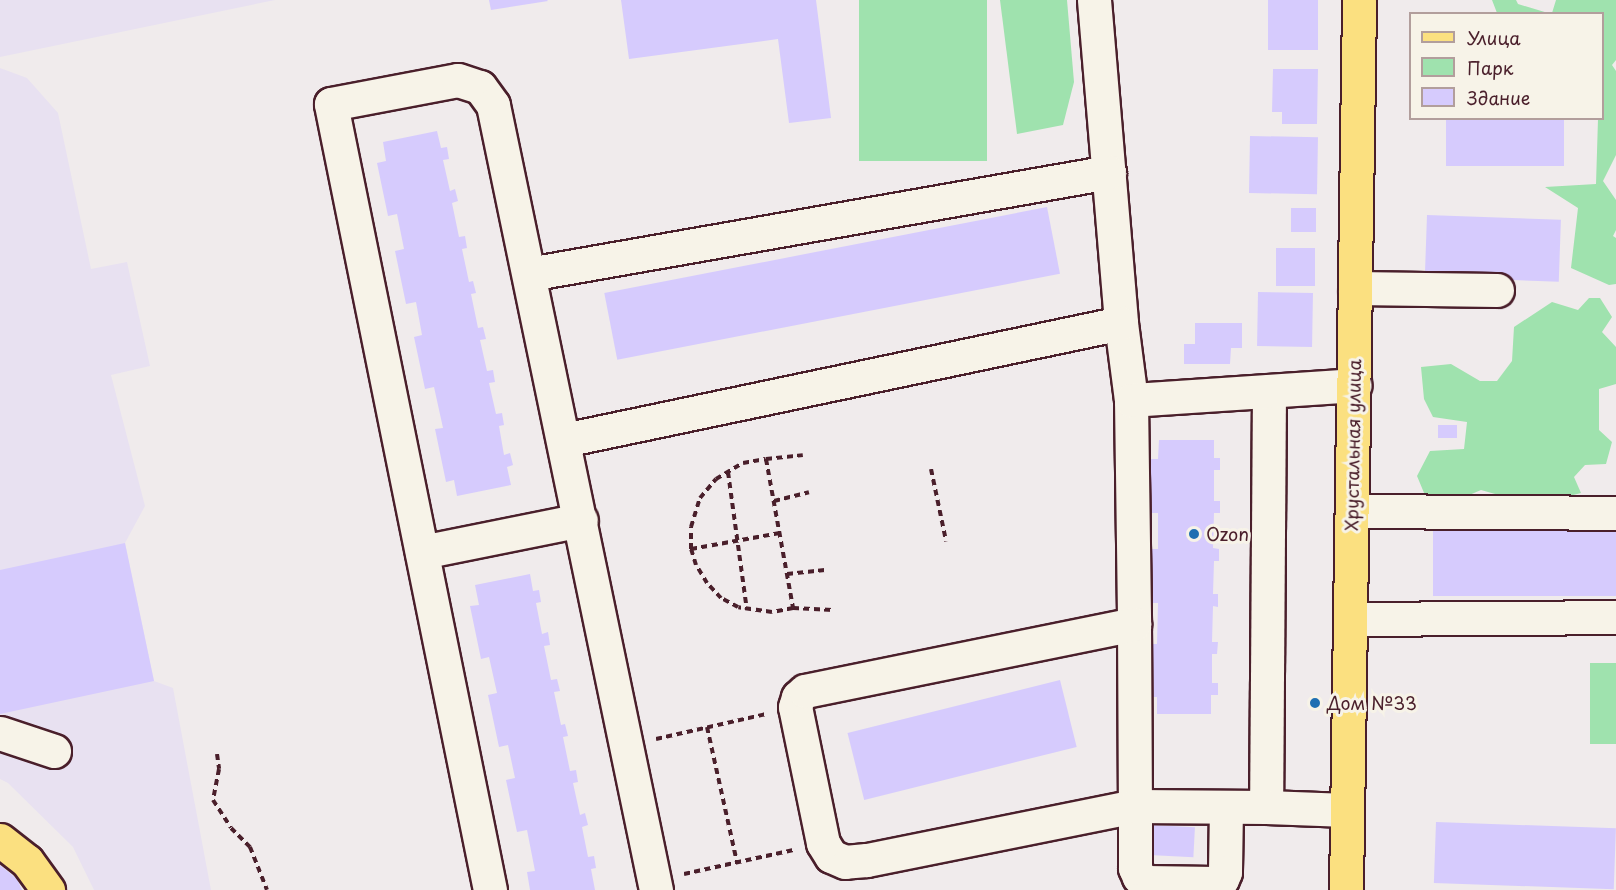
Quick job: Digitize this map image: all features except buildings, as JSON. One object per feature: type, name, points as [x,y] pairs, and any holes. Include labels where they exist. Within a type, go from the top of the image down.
[{"type":"main road","name":"Хрустальная улица","points":[[1346,890],[1359,0]]},
{"type":"main road","points":[[0,840],[27,861],[48,890]]},
{"type":"lane","points":[[1094,0],[1121,323],[1131,400],[1135,868],[1139,877],[1146,882],[1215,882],[1222,879],[1225,872],[1226,807]]},
{"type":"lane","points":[[490,890],[331,104],[458,80],[480,87],[493,105],[581,520],[655,886]]},
{"type":"lane","points":[[529,274],[1109,172]]},
{"type":"lane","points":[[1356,288],[1497,290]]},
{"type":"lane","points":[[564,440],[1121,323]]},
{"type":"lane","points":[[1131,400],[1354,385]]},
{"type":"lane","points":[[1266,807],[1269,391]]},
{"type":"lane","points":[[1352,511],[1616,513]]},
{"type":"lane","points":[[422,552],[581,520]]},
{"type":"lane","points":[[1350,619],[1616,617]]},
{"type":"lane","points":[[1134,624],[805,691],[798,697],[795,707],[824,843],[831,856],[845,862],[866,860],[1136,806],[1347,810]]},
{"type":"lane","points":[[0,732],[54,751]]},
{"type":"path","points":[[803,455],[743,463],[716,479],[700,498],[691,527],[691,549],[696,565],[706,583],[721,598],[747,610],[772,612],[793,608],[832,610]]},
{"type":"path","points":[[766,459],[793,608]]},
{"type":"path","points":[[931,469],[946,541]]},
{"type":"path","points":[[728,472],[747,610]]},
{"type":"path","points":[[774,501],[809,492]]},
{"type":"path","points":[[691,549],[780,533]]},
{"type":"path","points":[[787,574],[825,570]]},
{"type":"path","points":[[626,745],[795,707]]},
{"type":"path","points":[[707,727],[737,862]]},
{"type":"path","points":[[217,754],[219,769],[213,800],[231,828],[250,847],[267,890]]},
{"type":"path","points":[[655,886],[737,862],[824,843]]},
{"type":"shaded area","points":[[0,0],[275,0],[0,57]]},
{"type":"shaded area","points":[[0,68],[27,78],[58,113],[91,269],[127,262],[150,366],[111,375],[145,506],[125,543],[154,681],[173,688],[211,890],[94,890],[73,847],[8,783],[0,779]]},
{"type":"green space","points":[[859,0],[987,0],[987,161],[859,161]]},
{"type":"green space","points":[[1000,0],[1067,0],[1074,82],[1063,125],[1017,134]]},
{"type":"green space","points":[[1492,0],[1516,0],[1518,4],[1545,12],[1497,12]]},
{"type":"green space","points":[[1556,0],[1616,0],[1616,60],[1612,65],[1616,71],[1616,155],[1603,181],[1616,200],[1616,230],[1613,236],[1616,238],[1616,284],[1609,285],[1571,268],[1578,208],[1545,187],[1596,184],[1598,120],[1604,120],[1604,12],[1552,12]]},
{"type":"green space","points":[[1589,298],[1600,298],[1612,317],[1602,332],[1616,347],[1616,384],[1599,389],[1599,430],[1612,442],[1606,464],[1585,465],[1574,477],[1581,493],[1534,505],[1481,490],[1453,502],[1427,500],[1417,476],[1430,451],[1464,449],[1467,422],[1433,417],[1424,399],[1421,367],[1451,364],[1480,381],[1497,381],[1512,361],[1514,327],[1552,302],[1578,310]]},
{"type":"green space","points":[[1590,663],[1616,663],[1616,744],[1590,744]]},
{"type":"place","name":"Ozon","points":[[1194,534]]},
{"type":"place","name":"Дом №33","points":[[1315,703]]}]
